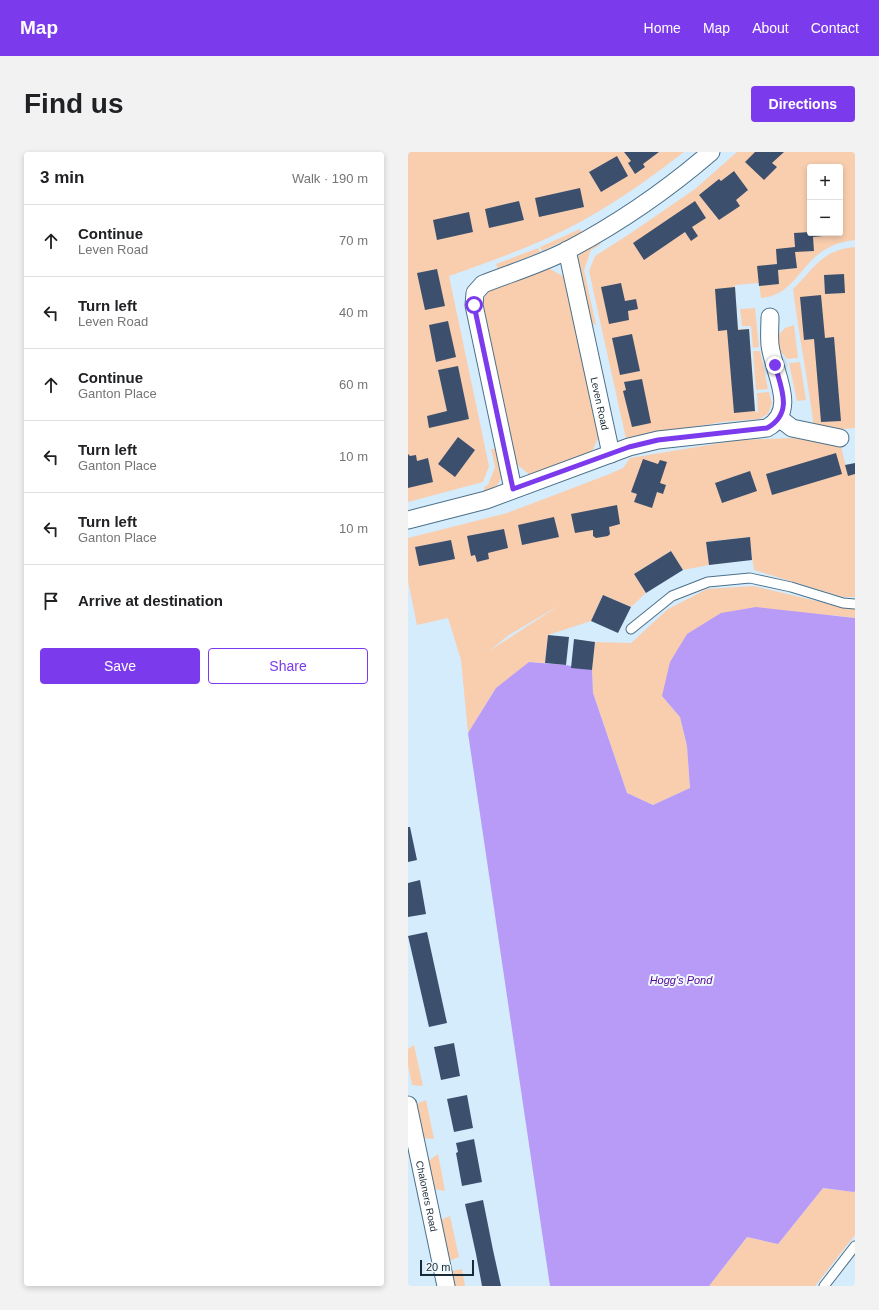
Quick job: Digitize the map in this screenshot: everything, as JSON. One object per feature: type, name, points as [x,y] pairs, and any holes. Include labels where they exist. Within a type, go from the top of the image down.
[{"type":"street","points":[[513,489],[474,305],[475,293],[483,284],[567,250],[644,205],[682,178],[711,152]]},
{"type":"street","name":"Leven Road","points":[[567,250],[611,454]]},
{"type":"street","points":[[408,520],[486,500],[629,447],[658,440],[760,430],[774,424],[779,418],[784,402],[770,345],[770,317]]},
{"type":"street","points":[[779,418],[792,428],[840,438]]},
{"type":"street","name":"Chaloners Road","points":[[408,1106],[446,1286]]},
{"type":"lane","points":[[630,629],[672,596],[708,582],[750,578],[791,587],[843,603],[855,604]]},
{"type":"lane","points":[[824,1286],[855,1246]]},
{"type":"shaded area","points":[[408,152],[684,152],[660,171],[582,221],[500,258],[449,276],[489,466],[483,482],[408,502]]},
{"type":"shaded area","points":[[737,152],[855,152],[855,240],[843,242],[826,249],[816,256],[784,290],[770,297],[761,298],[759,283],[735,285],[738,329],[749,329],[755,411],[758,413],[757,393],[769,392],[772,403],[768,414],[759,419],[722,422],[626,439],[589,271],[595,256],[695,189]]},
{"type":"shaded area","points":[[580,229],[582,233],[542,251],[540,247]]},
{"type":"shaded area","points":[[597,241],[601,244],[591,250],[584,270],[596,325],[590,323],[577,262],[582,251]]},
{"type":"shaded area","points":[[855,247],[855,428],[842,429],[840,431],[814,428],[793,289],[813,267],[826,256],[843,249]]},
{"type":"shaded area","points":[[538,248],[540,252],[498,269],[496,264]]},
{"type":"shaded area","points":[[545,266],[566,278],[599,436],[591,454],[532,477],[513,461],[481,306],[490,286]]},
{"type":"shaded area","points":[[755,308],[759,347],[753,348],[751,326],[742,326],[740,309]]},
{"type":"shaded area","points":[[794,325],[798,358],[787,359],[778,348],[778,335],[785,328]]},
{"type":"shaded area","points":[[753,351],[760,351],[768,389],[756,390]]},
{"type":"shaded area","points":[[800,362],[806,400],[797,401],[789,363]]},
{"type":"shaded area","points":[[793,438],[841,446],[848,475],[855,474],[855,597],[843,597],[754,570],[749,537],[706,542],[709,565],[683,570],[671,551],[634,574],[646,593],[631,607],[603,595],[591,621],[548,635],[545,663],[529,662],[494,691],[468,733],[461,660],[448,618],[417,625],[408,581],[408,538],[507,513],[623,468],[630,458],[739,440]],"holes":[[[560,605],[489,651],[509,635]]]},
{"type":"shaded area","points":[[491,449],[497,449],[502,476],[496,488],[485,492],[484,487],[488,485],[495,467]]},
{"type":"shaded area","points":[[753,586],[855,609],[855,618],[831,615],[662,696],[680,717],[687,746],[690,788],[653,805],[627,793],[593,693],[592,670],[595,642],[631,643],[668,609],[707,589]]},
{"type":"shaded area","points":[[414,1045],[423,1086],[412,1085],[408,1065],[408,1049]]},
{"type":"shaded area","points":[[426,1100],[434,1139],[423,1138],[416,1104]]},
{"type":"shaded area","points":[[438,1154],[445,1191],[434,1189],[428,1161]]},
{"type":"shaded area","points":[[823,1188],[855,1191],[855,1235],[815,1286],[709,1286],[747,1237],[778,1244]]},
{"type":"shaded area","points":[[450,1216],[459,1257],[449,1261],[441,1220]]},
{"type":"shaded area","points":[[462,1269],[465,1286],[455,1286],[452,1271]]},
{"type":"water","name":"Hogg's Pond","points":[[756,607],[855,618],[855,1191],[823,1188],[778,1244],[747,1237],[709,1286],[550,1286],[468,733],[496,688],[529,662],[566,665],[592,670],[593,693],[627,793],[653,805],[690,788],[687,746],[680,717],[662,696],[670,662],[687,634],[721,613]]},
{"type":"building","points":[[624,152],[659,152],[643,164],[645,167],[635,174],[628,163],[631,161]]},
{"type":"building","points":[[755,152],[784,152],[772,163],[777,167],[764,180],[745,162]]},
{"type":"building","points":[[617,156],[628,176],[601,192],[589,172]]},
{"type":"building","points":[[734,171],[748,190],[736,200],[740,206],[719,220],[699,195],[719,179],[721,181]]},
{"type":"building","points":[[580,188],[584,207],[539,217],[535,198]]},
{"type":"building","points":[[519,201],[524,220],[489,228],[485,209]]},
{"type":"building","points":[[695,201],[706,218],[692,227],[698,236],[691,241],[685,232],[644,260],[633,243]]},
{"type":"building","points":[[469,212],[473,232],[437,240],[433,220]]},
{"type":"building","points":[[807,232],[807,236],[823,236],[813,237],[814,251],[795,252],[797,268],[778,270],[779,284],[759,286],[757,266],[777,264],[776,249],[795,247],[794,233]]},
{"type":"building","points":[[437,269],[445,306],[425,310],[417,273]]},
{"type":"building","points":[[844,274],[845,293],[825,294],[824,275]]},
{"type":"building","points":[[621,283],[625,301],[636,299],[638,309],[628,311],[629,320],[609,324],[601,287]]},
{"type":"building","points":[[735,287],[738,330],[749,329],[755,411],[734,413],[727,330],[718,331],[715,289]]},
{"type":"building","points":[[821,295],[825,338],[834,337],[841,421],[821,422],[814,339],[804,340],[800,297]]},
{"type":"building","points":[[448,321],[456,357],[436,362],[429,325]]},
{"type":"building","points":[[632,334],[640,371],[620,375],[612,338]]},
{"type":"building","points":[[458,366],[469,419],[429,428],[427,416],[447,411],[438,370]]},
{"type":"building","points":[[642,379],[651,423],[632,427],[623,391],[626,390],[624,382]]},
{"type":"building","points":[[458,437],[475,450],[455,477],[438,464]]},
{"type":"building","points":[[836,453],[842,474],[772,495],[766,474]]},
{"type":"building","points":[[408,454],[410,456],[416,455],[417,461],[428,458],[433,482],[408,488]]},
{"type":"building","points":[[643,459],[658,464],[660,460],[667,462],[660,483],[666,485],[663,494],[657,492],[652,508],[634,502],[637,494],[631,492]]},
{"type":"building","points":[[855,463],[855,474],[848,476],[845,465]]},
{"type":"building","points":[[750,471],[757,491],[722,503],[715,483]]},
{"type":"building","points":[[617,505],[620,524],[609,527],[610,534],[608,536],[596,538],[593,536],[593,530],[575,533],[571,514]]},
{"type":"building","points":[[554,517],[559,537],[522,545],[518,525]]},
{"type":"building","points":[[504,529],[508,548],[488,553],[489,559],[477,562],[475,555],[471,556],[467,536]]},
{"type":"building","points":[[750,537],[752,560],[709,565],[706,542]]},
{"type":"building","points":[[451,540],[455,559],[419,566],[415,547]]},
{"type":"building","points":[[671,551],[683,570],[646,593],[634,574]]},
{"type":"building","points":[[603,595],[631,607],[618,633],[591,621]]},
{"type":"building","points":[[548,635],[569,637],[566,665],[545,663]]},
{"type":"building","points":[[574,639],[595,642],[592,670],[571,668]]},
{"type":"building","points":[[408,827],[410,827],[417,860],[408,862]]},
{"type":"building","points":[[420,880],[426,914],[408,917],[408,883]]},
{"type":"building","points":[[427,932],[447,1023],[429,1027],[408,936]]},
{"type":"building","points":[[454,1043],[460,1076],[441,1080],[434,1047]]},
{"type":"building","points":[[467,1095],[473,1128],[454,1132],[447,1099]]},
{"type":"building","points":[[474,1139],[482,1182],[462,1186],[456,1153],[458,1152],[456,1143]]},
{"type":"building","points":[[483,1200],[501,1286],[482,1286],[465,1204]]},
{"type":"route","points":[[474,305],[513,489],[629,447],[658,440],[696,435],[760,430],[767,428],[778,420],[782,412],[784,402],[775,365]]}]
